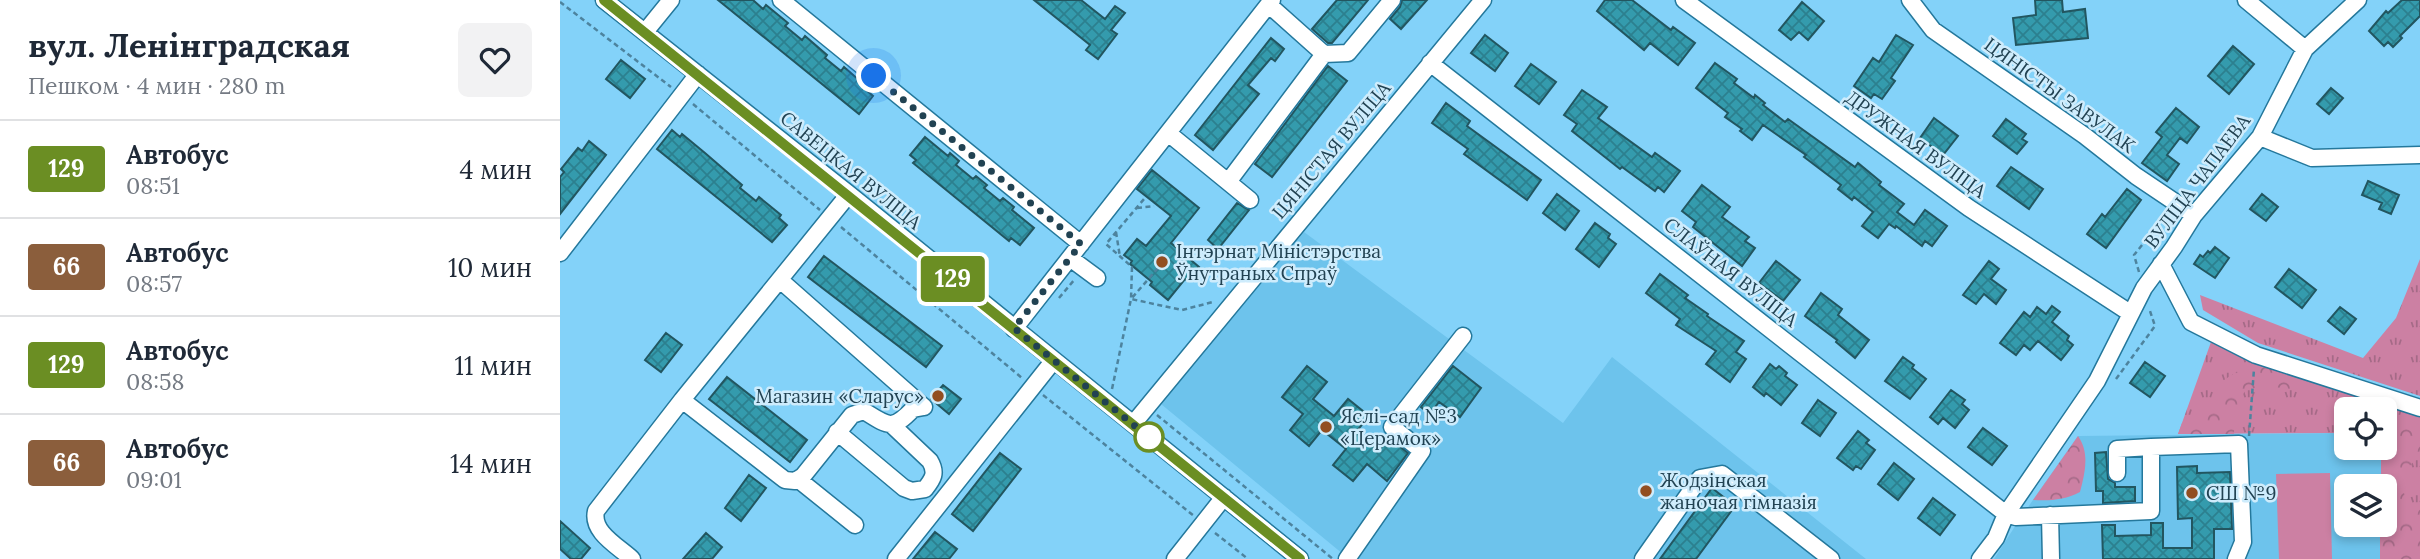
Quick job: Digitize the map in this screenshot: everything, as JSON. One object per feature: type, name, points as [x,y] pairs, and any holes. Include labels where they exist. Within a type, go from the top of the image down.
[{"type":"street","name":"САВЕЦКАЯ ВУЛІЦА","points":[[604,0],[849,194],[1300,559]]},
{"type":"street","points":[[645,32],[671,0]]},
{"type":"street","points":[[781,0],[1081,244]]},
{"type":"street","points":[[1014,328],[1077,263],[1081,244],[1270,2],[1324,54],[1348,53],[1392,0]]},
{"type":"street","name":"ЦЯНІСТАЯ ВУЛІЦА","points":[[1133,424],[1483,0]]},
{"type":"street","name":"ДРУЖНАЯ ВУЛІЦА","points":[[1684,0],[1969,208],[2130,313]]},
{"type":"street","name":"ЦЯНІСТЫ ЗАВУЛАК","points":[[1910,0],[1933,30],[2194,215]]},
{"type":"street","points":[[2246,0],[2305,49]]},
{"type":"street","name":"ВУЛІЦА ЧАПАЕВА","points":[[1980,559],[1996,538],[2006,514],[2097,382],[2144,288],[2194,215],[2260,137],[2305,49],[2358,0]]},
{"type":"street","points":[[1228,182],[1324,54]]},
{"type":"street","name":"СЛАЎНАЯ ВУЛІЦА","points":[[1430,63],[2006,514]]},
{"type":"street","points":[[560,253],[698,74]]},
{"type":"street","points":[[1168,133],[1250,200]]},
{"type":"street","points":[[2260,137],[2312,158],[2420,155]]},
{"type":"street","points":[[632,559],[597,528],[594,520],[596,511],[849,194]]},
{"type":"street","points":[[1077,263],[1097,278]]},
{"type":"street","points":[[2161,264],[2191,322],[2256,355],[2420,408]]},
{"type":"street","points":[[780,280],[924,408],[913,409],[900,422],[892,425],[885,424],[864,411],[852,415],[799,480]]},
{"type":"street","points":[[1347,559],[1422,451],[1392,427],[1464,336]]},
{"type":"street","points":[[896,559],[1054,360]]},
{"type":"street","points":[[682,400],[785,480],[799,480],[855,525]]},
{"type":"street","points":[[837,432],[904,488],[919,491],[925,489],[932,480],[934,468],[892,425]]},
{"type":"street","points":[[2117,473],[2117,449],[2239,444],[2243,542],[2236,559]]},
{"type":"street","points":[[2006,514],[2015,517],[2151,511],[2151,447]]},
{"type":"street","points":[[1643,559],[1700,478],[1722,474],[1831,559]]},
{"type":"street","points":[[1175,559],[1224,497]]},
{"type":"street","points":[[2050,515],[2052,559]]},
{"type":"path","points":[[560,2],[682,95],[1034,388],[1248,559]]},
{"type":"path","points":[[1102,384],[1112,392],[1131,299],[1132,267],[1106,244],[1144,199]]},
{"type":"path","points":[[1137,208],[1154,206]]},
{"type":"path","points":[[1116,232],[1120,257]]},
{"type":"path","points":[[1058,298],[1077,263]]},
{"type":"path","points":[[1131,299],[1158,268]]},
{"type":"path","points":[[1131,299],[1182,310],[1237,297]]},
{"type":"path","points":[[1147,407],[1333,559]]},
{"type":"shaded area","points":[[1304,232],[1563,423],[1612,357],[1866,559],[1349,559],[1161,404]]},
{"type":"shaded area","name":"СШ №9","points":[[2334,433],[2334,460],[2381,460],[2381,474],[2334,474],[2334,537],[2380,537],[2380,559],[1994,559],[2078,436]]},
{"type":"green space","points":[[2420,259],[2420,396],[2258,343],[2203,310],[2200,295],[2363,358],[2396,318]]},
{"type":"green space","points":[[2211,342],[2368,397],[2334,397],[2334,433],[2178,434]]},
{"type":"green space","points":[[2270,367],[2308,384],[2304,390],[2268,387],[2245,390],[2234,417],[2234,434],[2178,434],[2182,423],[2193,425],[2206,415],[2227,378],[2241,369]]},
{"type":"green space","points":[[2397,407],[2420,415],[2420,559],[2380,559],[2380,537],[2397,537],[2397,474],[2381,474],[2381,460],[2397,460]]},
{"type":"green space","points":[[2420,423],[2420,457],[2408,468],[2403,484],[2407,505],[2420,505],[2420,559],[2380,559],[2380,537],[2397,537],[2397,474],[2381,474],[2381,460],[2397,460],[2397,428]]},
{"type":"green space","points":[[2078,436],[2085,456],[2080,492],[2069,497],[2033,500]]},
{"type":"green space","points":[[2330,473],[2332,559],[2279,559],[2276,474]]},
{"type":"building","points":[[718,0],[753,0],[763,9],[766,5],[788,23],[785,26],[802,40],[805,36],[841,71],[844,67],[867,87],[865,89],[873,96],[859,114]]},
{"type":"building","points":[[1034,0],[1081,0],[1105,19],[1115,6],[1125,13],[1111,30],[1117,34],[1098,59],[1086,50],[1090,45]]},
{"type":"building","points":[[1337,0],[1368,0],[1332,43],[1328,43],[1312,29]]},
{"type":"building","points":[[1402,0],[1427,0],[1401,29],[1390,19]]},
{"type":"building","points":[[1605,0],[1632,0],[1671,30],[1673,27],[1695,43],[1678,65],[1650,43],[1644,50],[1597,11]]},
{"type":"building","points":[[2035,0],[2062,0],[2063,12],[2085,9],[2088,38],[2016,45],[2013,18],[2036,15]]},
{"type":"building","points":[[2402,0],[2420,0],[2420,16],[2393,47],[2388,42],[2384,46],[2369,31],[2386,11],[2388,13]]},
{"type":"building","points":[[1802,2],[1824,21],[1808,40],[1799,32],[1791,40],[1779,30]]},
{"type":"building","points":[[1485,35],[1508,53],[1495,71],[1471,53]]},
{"type":"building","points":[[1896,35],[1913,45],[1891,78],[1895,81],[1882,99],[1874,94],[1871,98],[1854,86],[1873,58],[1879,62]]},
{"type":"building","points":[[1271,38],[1284,49],[1275,61],[1271,58],[1248,85],[1259,94],[1213,150],[1195,135]]},
{"type":"building","points":[[2233,46],[2254,64],[2229,94],[2208,76]]},
{"type":"building","points":[[621,60],[645,79],[630,98],[606,79]]},
{"type":"building","points":[[1715,63],[1737,79],[1734,83],[1754,98],[1755,95],[1785,122],[1788,119],[1855,167],[1858,163],[1881,182],[1879,185],[1904,204],[1897,212],[1914,225],[1925,210],[1947,226],[1932,246],[1925,241],[1922,246],[1896,226],[1895,228],[1889,224],[1878,238],[1862,226],[1873,212],[1854,197],[1852,200],[1838,189],[1841,185],[1804,157],[1806,155],[1763,125],[1752,140],[1740,131],[1742,129],[1725,117],[1728,113],[1696,88]]},
{"type":"building","points":[[1531,64],[1556,82],[1539,104],[1515,86]]},
{"type":"building","points":[[1328,66],[1347,81],[1272,177],[1255,164]]},
{"type":"building","points":[[2331,88],[2343,98],[2329,114],[2317,104]]},
{"type":"building","points":[[1582,90],[1607,107],[1598,118],[1652,157],[1655,153],[1680,171],[1664,192],[1658,187],[1655,191],[1622,167],[1620,169],[1572,131],[1577,124],[1564,115]]},
{"type":"building","points":[[1446,103],[1470,121],[1467,126],[1541,180],[1527,200],[1464,154],[1468,149],[1432,123]]},
{"type":"building","points":[[2176,108],[2199,127],[2187,143],[2180,138],[2167,155],[2179,164],[2167,181],[2142,163],[2162,137],[2156,132]]},
{"type":"building","points":[[1934,118],[1958,136],[1943,155],[1920,138]]},
{"type":"building","points":[[2006,119],[2026,134],[2022,139],[2027,142],[2017,154],[1993,136]]},
{"type":"building","points":[[672,130],[680,137],[682,134],[705,153],[756,201],[759,197],[781,215],[779,218],[787,225],[772,242],[657,149]]},
{"type":"building","points":[[925,137],[948,156],[950,153],[959,161],[956,165],[973,179],[976,176],[987,185],[984,188],[1000,201],[1003,198],[1014,207],[1012,210],[1034,228],[1020,245],[1011,238],[1009,241],[913,163],[916,160],[910,155]]},
{"type":"building","points":[[589,141],[606,155],[560,214],[560,177],[564,172],[561,169],[578,148],[582,151]]},
{"type":"building","points":[[2011,167],[2043,189],[2029,209],[1997,186]]},
{"type":"building","points":[[1152,170],[1199,208],[1171,243],[1199,267],[1168,300],[1150,285],[1152,282],[1130,264],[1132,261],[1124,255],[1137,239],[1146,246],[1171,216],[1137,189]]},
{"type":"building","points":[[2368,181],[2399,195],[2391,214],[2379,209],[2382,203],[2362,195]]},
{"type":"building","points":[[1702,185],[1730,207],[1722,217],[1749,237],[1745,241],[1755,248],[1742,266],[1693,227],[1696,222],[1682,211]]},
{"type":"building","points":[[2127,189],[2141,200],[2106,248],[2087,234],[2102,214],[2105,217]]},
{"type":"building","points":[[1557,194],[1579,211],[1565,230],[1543,213]]},
{"type":"building","points":[[2262,194],[2278,207],[2266,221],[2250,209]]},
{"type":"building","points":[[1237,203],[1249,210],[1218,249],[1208,240]]},
{"type":"building","points":[[1595,223],[1610,234],[1608,238],[1616,244],[1599,267],[1576,249]]},
{"type":"building","points":[[2215,247],[2229,258],[2215,278],[2194,264],[2200,255],[2203,257]]},
{"type":"building","points":[[824,256],[942,346],[926,367],[808,277]]},
{"type":"building","points":[[1776,261],[1800,280],[1783,301],[1759,283]]},
{"type":"building","points":[[1989,261],[1999,269],[1991,279],[2006,290],[1996,304],[1984,294],[1976,304],[1963,295]]},
{"type":"building","points":[[2289,269],[2316,290],[2302,308],[2275,287]]},
{"type":"building","points":[[1660,274],[1688,295],[1685,298],[1708,314],[1707,316],[1744,341],[1736,352],[1746,359],[1730,382],[1706,364],[1716,351],[1676,325],[1680,319],[1646,293]]},
{"type":"building","points":[[1821,293],[1842,309],[1838,315],[1869,340],[1855,358],[1836,342],[1837,340],[1805,316]]},
{"type":"building","points":[[2052,306],[2060,312],[2052,322],[2069,336],[2067,340],[2073,345],[2061,360],[2038,341],[2030,350],[2024,345],[2016,355],[2000,343],[2024,312],[2030,317],[2037,307],[2046,314]]},
{"type":"building","points":[[2340,307],[2356,319],[2344,334],[2328,321]]},
{"type":"building","points":[[666,333],[682,345],[661,372],[645,360]]},
{"type":"building","points":[[1903,357],[1926,379],[1910,399],[1885,381]]},
{"type":"building","points":[[2145,362],[2165,376],[2150,397],[2130,383]]},
{"type":"building","points":[[1770,364],[1776,369],[1779,366],[1787,373],[1785,376],[1797,385],[1781,405],[1753,387]]},
{"type":"building","points":[[1307,366],[1327,382],[1313,399],[1334,416],[1348,399],[1369,416],[1356,432],[1379,450],[1389,438],[1408,453],[1387,481],[1367,464],[1353,481],[1333,465],[1346,449],[1322,430],[1309,446],[1290,430],[1303,414],[1282,397]]},
{"type":"building","points":[[1453,366],[1481,388],[1460,417],[1439,402],[1430,414],[1421,407]]},
{"type":"building","points":[[727,377],[807,440],[790,462],[709,399]]},
{"type":"building","points":[[943,385],[961,399],[949,414],[931,399]]},
{"type":"building","points":[[1951,390],[1965,400],[1962,404],[1969,410],[1955,428],[1943,418],[1938,424],[1930,417]]},
{"type":"building","points":[[1818,400],[1836,413],[1820,436],[1802,423]]},
{"type":"building","points":[[1983,428],[2007,446],[1992,465],[1968,447]]},
{"type":"building","points":[[1858,431],[1869,440],[1866,443],[1875,450],[1861,469],[1856,466],[1853,470],[1837,458]]},
{"type":"building","points":[[2106,452],[2108,479],[2115,483],[2115,487],[2135,487],[2135,501],[2103,503],[2103,491],[2096,491],[2095,453]]},
{"type":"building","points":[[1000,453],[1021,469],[973,531],[952,514]]},
{"type":"building","points":[[1894,463],[1914,479],[1898,500],[1878,484]]},
{"type":"building","points":[[2197,466],[2197,473],[2230,472],[2232,529],[2214,529],[2214,559],[2103,559],[2102,525],[2115,525],[2115,536],[2151,535],[2151,523],[2163,523],[2163,548],[2192,548],[2192,518],[2178,519],[2177,467]]},
{"type":"building","points":[[749,475],[766,488],[741,521],[725,508]]},
{"type":"building","points":[[1712,488],[1735,506],[1696,559],[1660,559]]},
{"type":"building","points":[[1933,498],[1955,515],[1940,535],[1918,518]]},
{"type":"building","points":[[560,521],[590,548],[581,559],[571,559],[560,549]]},
{"type":"building","points":[[935,532],[957,549],[949,559],[913,559]]},
{"type":"building","points":[[706,533],[722,547],[712,559],[683,559]]},
{"type":"bus line","name":"129","points":[[604,0],[849,194],[1300,559]]},
{"type":"place","name":"Інтэрнат Міністэрства Ўнутраных Спраў","points":[[1162,262]]},
{"type":"place","name":"Магазин «Сларус»","points":[[938,396]]},
{"type":"place","name":"Яслі-сад №3 «Церамок»","points":[[1326,427]]},
{"type":"place","name":"Жодзінская жаночая гімназія","points":[[1646,491]]},
{"type":"place","name":"СШ №9","points":[[2192,493]]},
{"type":"route","points":[[874,76],[1081,244],[1014,328],[1151,439],[1149,437]]}]
